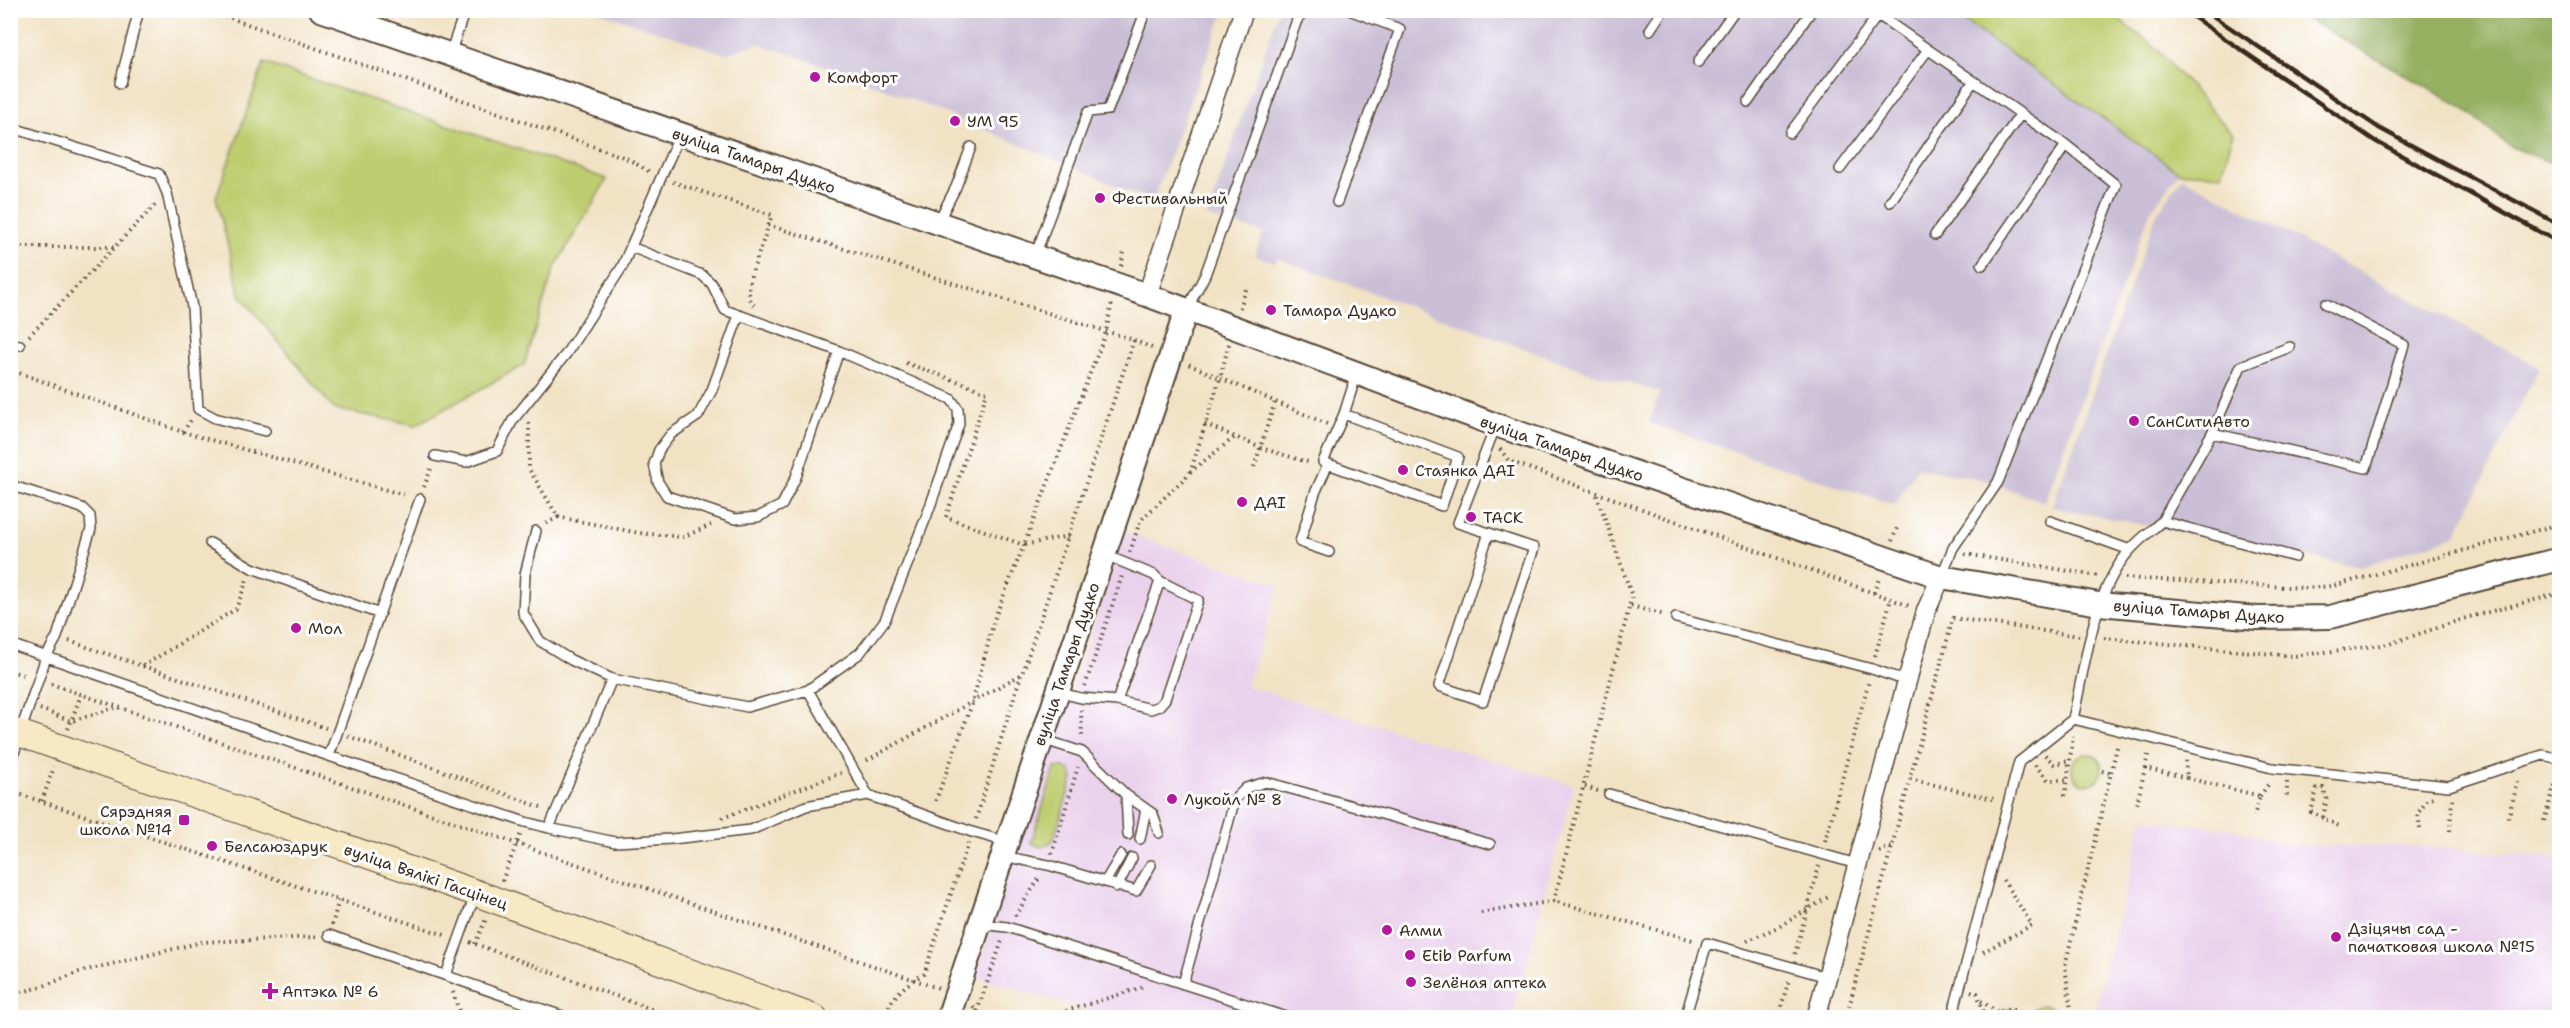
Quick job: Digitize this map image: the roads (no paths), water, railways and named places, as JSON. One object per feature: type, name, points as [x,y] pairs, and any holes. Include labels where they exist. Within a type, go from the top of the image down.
[{"type":"main road","name":"вуліца Вялікі Гасцінец","points":[[15,731],[483,902],[816,1016]]},
{"type":"street","name":"вуліца Тамары Дудко","points":[[321,10],[449,57],[1146,295],[1357,373],[1492,435],[1941,577],[2099,604],[2258,618],[2331,617],[2559,559]]},
{"type":"street","points":[[1146,295],[1244,10]]},
{"type":"street","name":"вуліца Тамары Дудко","points":[[948,1017],[1186,311]]},
{"type":"street","points":[[1816,1017],[1926,611],[1941,577]]},
{"type":"lane","points":[[120,82],[139,10]]},
{"type":"lane","points":[[449,57],[465,10]]},
{"type":"lane","points":[[1034,258],[1088,112],[1108,110],[1146,10]]},
{"type":"lane","points":[[1186,311],[1205,275],[1297,20],[1306,10]]},
{"type":"lane","points":[[1337,202],[1400,29],[1349,10]]},
{"type":"lane","points":[[1650,30],[1663,10]]},
{"type":"lane","points":[[1698,62],[1735,10]]},
{"type":"lane","points":[[1748,102],[1812,10]]},
{"type":"lane","points":[[1790,133],[1874,13],[2066,146],[2116,185],[1998,482],[1953,548],[1941,577]]},
{"type":"lane","points":[[1840,169],[1927,51]]},
{"type":"lane","points":[[1890,202],[1973,82]]},
{"type":"lane","points":[[1935,235],[2020,115]]},
{"type":"lane","points":[[10,127],[159,174],[167,193],[192,307],[198,409],[215,418],[265,432]]},
{"type":"lane","points":[[435,456],[466,462],[497,451],[513,420],[566,354],[598,306],[632,247],[680,134]]},
{"type":"lane","points":[[1982,265],[2066,146]]},
{"type":"lane","points":[[937,224],[956,187],[971,147]]},
{"type":"lane","points":[[536,531],[525,574],[523,613],[540,641],[571,660],[612,679],[747,707],[808,690],[860,653],[885,620],[927,515],[958,424],[958,409],[951,399],[839,351],[725,310],[712,284],[702,275],[632,247]]},
{"type":"lane","points":[[2212,433],[2366,468],[2404,345],[2326,304]]},
{"type":"lane","points":[[739,315],[712,390],[698,416],[671,434],[659,450],[654,464],[658,482],[667,496],[735,519],[758,517],[782,505],[796,477],[839,351]]},
{"type":"lane","points":[[1958,1017],[1955,1006],[2019,762],[2073,719],[2099,604],[2130,550],[2162,521],[2212,433],[2241,366],[2290,347]]},
{"type":"lane","points":[[1329,552],[1300,542],[1357,373]]},
{"type":"lane","points":[[1326,463],[1442,506],[1458,457],[1344,414]]},
{"type":"lane","points":[[1489,533],[1439,686],[1483,701],[1534,548],[1489,533],[1458,523],[1492,435]]},
{"type":"lane","points":[[10,485],[82,508],[90,516],[91,529],[57,637],[46,657],[29,705],[15,731],[10,766]]},
{"type":"lane","points":[[329,756],[420,499]]},
{"type":"lane","points":[[2050,521],[2130,550]]},
{"type":"lane","points":[[2162,521],[2295,557]]},
{"type":"lane","points":[[210,543],[252,568],[380,614]]},
{"type":"lane","points":[[1057,692],[1081,698],[1117,701],[1151,708],[1159,706],[1165,699],[1198,600],[1160,581],[1154,575],[1103,554]]},
{"type":"lane","points":[[1117,701],[1160,581]]},
{"type":"lane","points":[[1676,618],[1872,669],[1907,681]]},
{"type":"lane","points":[[10,644],[525,822],[615,842],[672,840],[751,830],[806,806],[868,795],[972,832],[1004,849],[1117,887],[1136,891],[1151,865]]},
{"type":"lane","points":[[549,828],[612,679]]},
{"type":"lane","points":[[808,690],[868,795]]},
{"type":"lane","points":[[2073,719],[2272,768],[2449,786],[2543,755],[2559,759]]},
{"type":"lane","points":[[1041,739],[1083,753],[1126,795],[1153,814],[1160,833]]},
{"type":"lane","points":[[1183,984],[1235,799],[1246,788],[1266,782],[1490,844]]},
{"type":"lane","points":[[1609,794],[1857,864]]},
{"type":"lane","points":[[1126,795],[1128,835]]},
{"type":"lane","points":[[1140,838],[1146,809]]},
{"type":"lane","points":[[1105,882],[1121,855]]},
{"type":"lane","points":[[1117,887],[1132,858]]},
{"type":"lane","points":[[446,975],[460,938],[483,902]]},
{"type":"lane","points":[[979,924],[1007,927],[1289,1017]]},
{"type":"lane","points":[[329,934],[568,1017]]},
{"type":"lane","points":[[1685,1017],[1707,944],[1827,976]]},
{"type":"railway","points":[[2183,10],[2375,141],[2560,243]]},
{"type":"railway","points":[[2204,10],[2379,128],[2560,225]]},
{"type":"place","name":"Комфорт","points":[[815,77]]},
{"type":"place","name":"УМ 95","points":[[955,121]]},
{"type":"place","name":"Фестивальный","points":[[1100,198]]},
{"type":"place","name":"Тамара Дудко","points":[[1271,310]]},
{"type":"place","name":"СанСитиАвто","points":[[2134,421]]},
{"type":"place","name":"Стаянка ДАІ","points":[[1403,470]]},
{"type":"place","name":"ДАІ","points":[[1242,502]]},
{"type":"place","name":"ТАСК","points":[[1471,517]]},
{"type":"place","name":"Мол","points":[[296,628]]},
{"type":"place","name":"Лукойл № 8","points":[[1172,799]]},
{"type":"place","name":"Сярэдняя школа №14","points":[[184,820]]},
{"type":"place","name":"Белсаюздрук","points":[[212,846]]},
{"type":"place","name":"Алми","points":[[1387,930]]},
{"type":"place","name":"Дзіцячы сад - пачатковая школа №15","points":[[2336,937]]},
{"type":"place","name":"Etib Parfum","points":[[1410,955]]},
{"type":"place","name":"Зелёная аптека","points":[[1411,982]]},
{"type":"place","name":"Аптэка № 6","points":[[270,991]]}]
